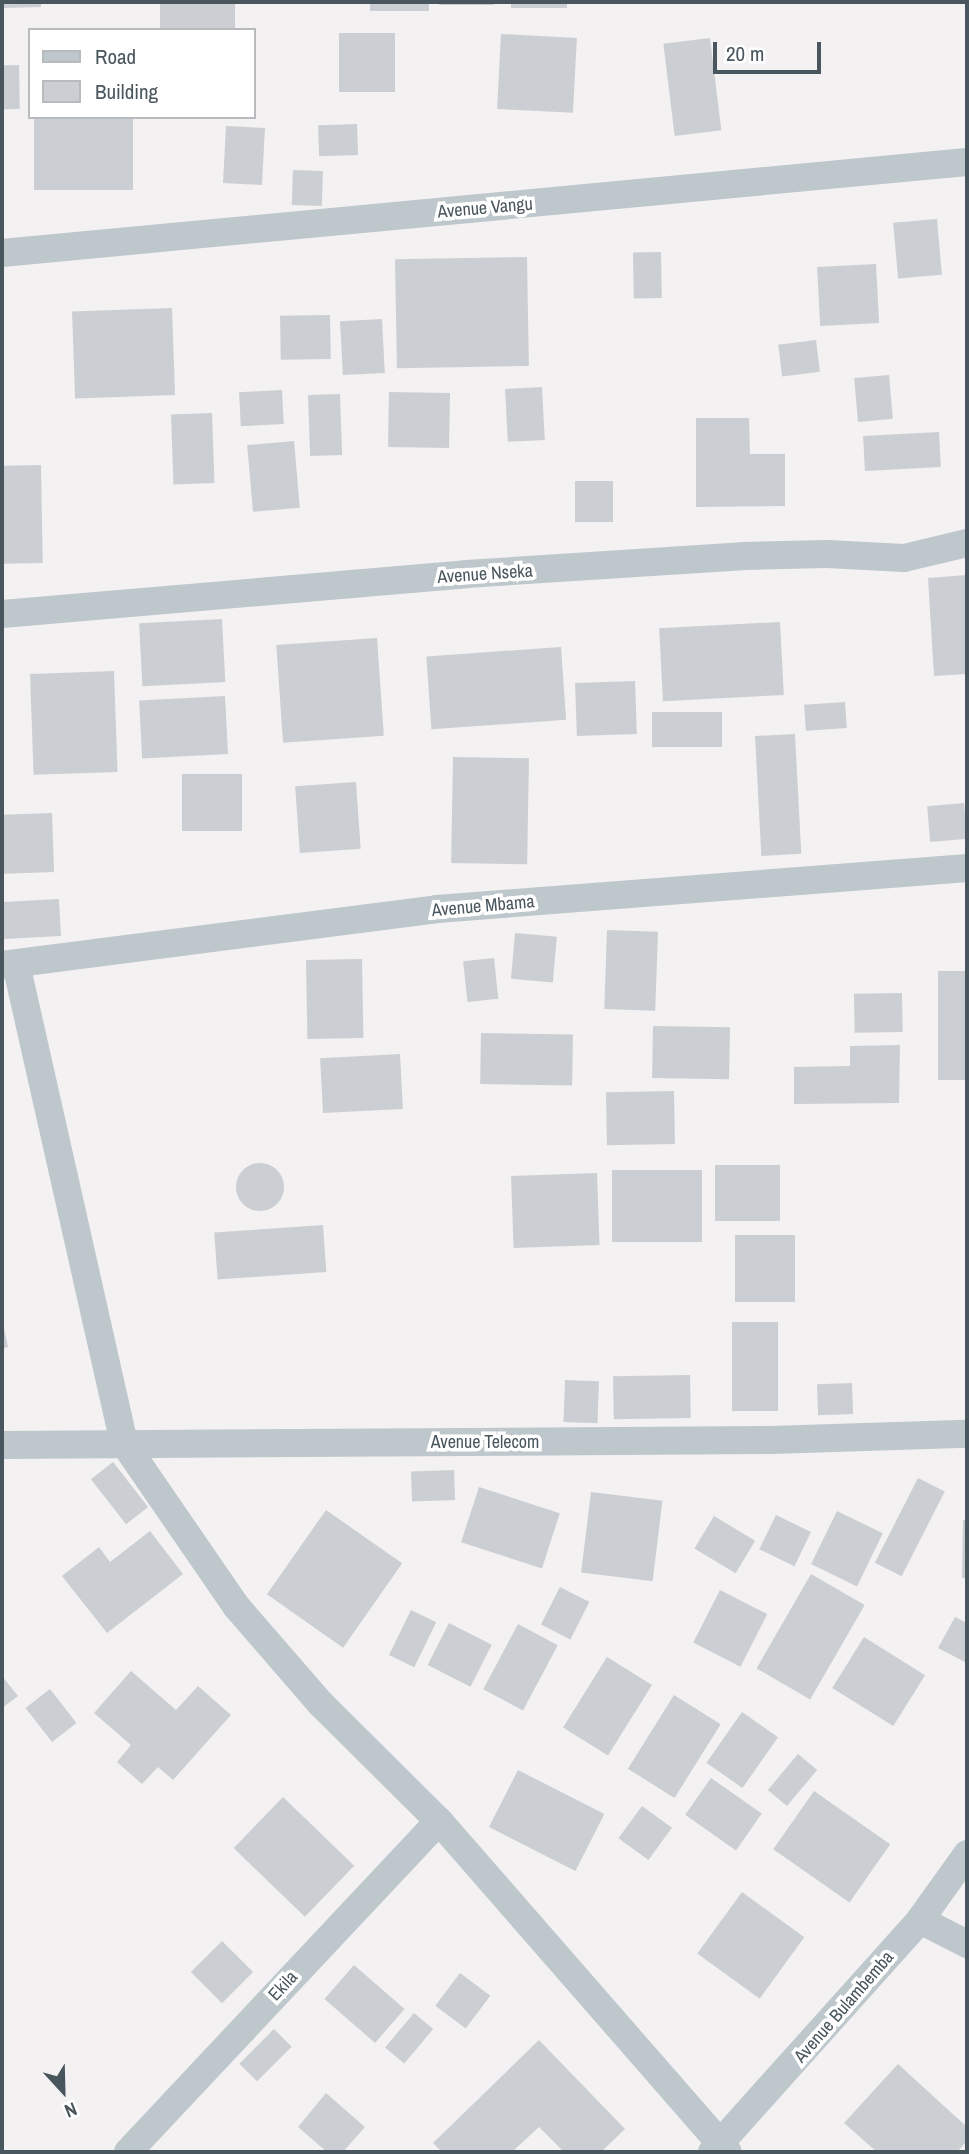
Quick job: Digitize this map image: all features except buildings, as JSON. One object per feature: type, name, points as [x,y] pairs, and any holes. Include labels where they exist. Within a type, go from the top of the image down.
[{"type":"street","name":"Avenue Vangu","points":[[2,253],[967,162]]},
{"type":"street","name":"Avenue Nseka","points":[[2,614],[466,574],[744,556],[827,554],[904,558],[967,543]]},
{"type":"street","name":"Avenue Mbama","points":[[9,964],[437,909],[967,867]]},
{"type":"street","points":[[9,964],[124,1443],[236,1606],[321,1704],[439,1821],[720,2149]]},
{"type":"street","name":"Avenue Telecom","points":[[2,1445],[757,1441],[967,1434]]},
{"type":"street","name":"Ekila","points":[[128,2152],[439,1821]]},
{"type":"street","name":"Avenue Bulambemba","points":[[720,2149],[920,1920],[967,1854]]},
{"type":"street","points":[[920,1920],[967,1944]]}]
